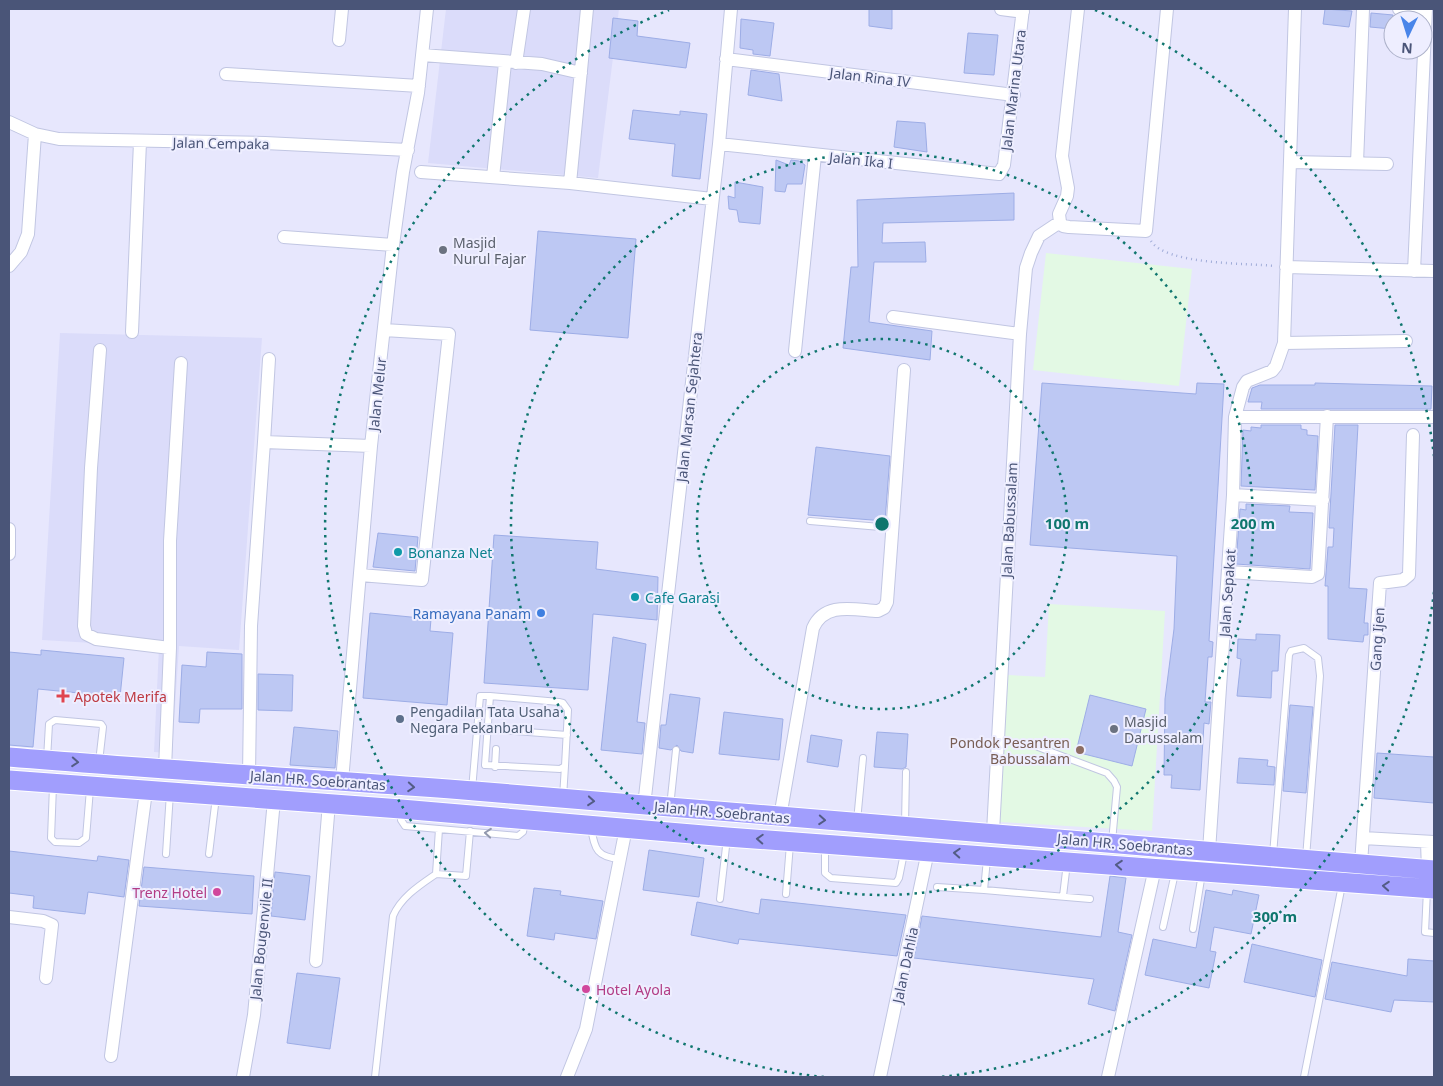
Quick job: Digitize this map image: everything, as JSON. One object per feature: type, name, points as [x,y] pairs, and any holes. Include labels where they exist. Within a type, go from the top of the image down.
[{"type":"main road","name":"Jalan HR. Soebrantas","points":[[9,757],[993,832],[1431,870]]},
{"type":"main road","name":"Jalan HR. Soebrantas","points":[[9,780],[329,803],[727,837],[870,846],[928,852],[1431,889]]},
{"type":"main road","points":[[865,823],[870,846]]},
{"type":"main road","points":[[928,852],[929,828]]},
{"type":"main road","points":[[1431,870],[1431,889]]},
{"type":"street","points":[[339,40],[342,9]]},
{"type":"street","name":"Jalan Melur","points":[[342,781],[371,446],[393,245],[419,86],[427,9]]},
{"type":"street","points":[[493,177],[511,63],[524,9]]},
{"type":"street","points":[[570,183],[587,9]]},
{"type":"street","name":"Jalan Marsan Sejahtera","points":[[644,806],[719,144],[731,9]]},
{"type":"street","points":[[1001,9],[1023,10]]},
{"type":"street","points":[[1078,9],[1062,156],[1068,188],[1059,214],[1060,222],[1063,226],[1070,227],[1146,231],[1167,9]]},
{"type":"street","name":"Jalan Sepakat","points":[[1209,851],[1233,495],[1235,417],[1243,387],[1253,378],[1272,371],[1276,366],[1284,343],[1296,9]]},
{"type":"street","points":[[1357,163],[1363,9]]},
{"type":"street","points":[[1399,9],[1426,9],[1414,271]]},
{"type":"street","name":"Jalan Marina Utara","points":[[1002,171],[1014,95],[1023,10]]},
{"type":"street","points":[[422,54],[511,63],[542,64],[581,73]]},
{"type":"street","name":"Jalan Rina IV","points":[[726,58],[1014,95]]},
{"type":"street","points":[[226,74],[419,86]]},
{"type":"street","name":"Jalan Cempaka","points":[[9,122],[34,134],[59,140],[265,143],[408,150]]},
{"type":"street","points":[[9,266],[21,252],[28,234],[34,134]]},
{"type":"street","points":[[132,332],[140,142]]},
{"type":"street","name":"Jalan Ika I","points":[[719,144],[994,174],[1002,171]]},
{"type":"street","points":[[795,351],[815,155]]},
{"type":"street","points":[[1290,162],[1386,164]]},
{"type":"street","points":[[422,172],[570,183],[712,198]]},
{"type":"street","name":"Jalan Babussalam","points":[[993,832],[1020,334],[1026,268],[1039,236],[1060,222]]},
{"type":"street","points":[[284,236],[393,245]]},
{"type":"street","points":[[1286,267],[1434,271]]},
{"type":"street","points":[[892,317],[1020,334]]},
{"type":"street","points":[[360,575],[422,580],[449,334],[384,330]]},
{"type":"street","points":[[1284,343],[1406,341]]},
{"type":"street","points":[[100,350],[84,626],[86,634],[96,639],[170,648]]},
{"type":"street","points":[[249,776],[251,626],[269,359]]},
{"type":"street","points":[[165,769],[170,648],[170,541],[181,363]]},
{"type":"street","points":[[780,817],[817,620],[826,612],[834,609],[878,611],[884,608],[890,593],[904,370]]},
{"type":"street","points":[[1228,572],[1315,576],[1318,574],[1327,416]]},
{"type":"street","points":[[1235,417],[1434,416]]},
{"type":"street","name":"Gang Ijen","points":[[1361,864],[1380,583],[1403,580],[1409,575],[1414,435]]},
{"type":"street","points":[[264,442],[371,446]]},
{"type":"street","points":[[1233,495],[1323,500]]},
{"type":"street","points":[[9,529],[9,554]]},
{"type":"street","points":[[111,1056],[146,791]]},
{"type":"street","name":"Jalan Bougenvile II","points":[[243,1077],[254,1015],[274,800]]},
{"type":"street","points":[[316,961],[329,803]]},
{"type":"street","points":[[567,1077],[586,1029],[626,828]]},
{"type":"street","points":[[1363,838],[1431,842],[1431,870]]},
{"type":"street","name":"Jalan Dahlia","points":[[880,1077],[928,852]]},
{"type":"street","points":[[1108,1077],[1156,868]]},
{"type":"street","points":[[9,917],[43,920],[52,925],[46,978]]},
{"type":"lane","points":[[810,522],[894,528]]},
{"type":"lane","points":[[1273,856],[1289,655],[1291,651],[1304,648],[1318,658],[1320,676],[1306,859]]},
{"type":"lane","points":[[490,696],[485,765],[560,769],[565,766]]},
{"type":"lane","points":[[472,791],[480,697],[490,696],[563,703],[568,710],[563,799]]},
{"type":"lane","points":[[47,760],[49,724],[55,720],[101,724],[103,727],[99,764]]},
{"type":"lane","points":[[487,729],[567,735]]},
{"type":"lane","points":[[1038,747],[1107,773],[1114,781],[1117,787],[1112,843]]},
{"type":"lane","points":[[495,767],[496,749]]},
{"type":"lane","points":[[670,808],[676,750]]},
{"type":"lane","points":[[863,758],[865,823]]},
{"type":"lane","points":[[905,826],[906,772]]},
{"type":"lane","points":[[54,783],[50,838],[55,842],[79,843],[86,838],[91,785]]},
{"type":"lane","points":[[166,854],[170,792]]},
{"type":"lane","points":[[209,854],[216,796]]},
{"type":"lane","points":[[401,809],[401,820],[405,826],[518,836],[523,832],[525,819]]},
{"type":"lane","points":[[590,825],[599,854],[603,857],[620,859]]},
{"type":"lane","points":[[436,874],[440,829]]},
{"type":"lane","points":[[375,1077],[393,916],[407,896],[436,874],[466,876],[470,831]]},
{"type":"lane","points":[[720,899],[727,837]]},
{"type":"lane","points":[[786,894],[790,841]]},
{"type":"lane","points":[[825,843],[826,876],[889,883],[896,882],[899,878],[904,850]]},
{"type":"lane","points":[[984,890],[988,855]]},
{"type":"lane","points":[[1063,896],[1067,861]]},
{"type":"lane","points":[[1163,927],[1176,869]]},
{"type":"lane","points":[[1192,929],[1202,872]]},
{"type":"lane","points":[[1304,1077],[1342,883]]},
{"type":"lane","points":[[937,887],[1090,899]]},
{"type":"lane","points":[[1431,889],[1425,932],[1434,933]]},
{"type":"path","points":[[1146,231],[1155,247],[1182,258],[1286,267]]},
{"type":"shaded area","points":[[446,9],[619,9],[598,178],[428,163]]},
{"type":"shaded area","points":[[1046,253],[1192,269],[1179,386],[1033,370]]},
{"type":"shaded area","points":[[60,333],[262,338],[239,650],[179,646],[172,753],[154,752],[159,647],[42,640]]},
{"type":"shaded area","name":"Pondok Pesantren Babussalam","points":[[1049,604],[1165,611],[1152,831],[999,822],[1008,675],[1045,677]]},
{"type":"building","points":[[869,9],[892,9],[892,29],[869,26]]},
{"type":"building","points":[[1325,9],[1352,11],[1349,27],[1323,24]]},
{"type":"building","points":[[1371,13],[1383,14],[1383,28],[1370,27]]},
{"type":"building","points":[[613,18],[638,21],[637,36],[690,43],[686,68],[609,58]]},
{"type":"building","points":[[741,19],[774,23],[770,56],[753,54],[753,50],[740,48]]},
{"type":"building","points":[[968,33],[998,35],[994,75],[964,73]]},
{"type":"building","points":[[751,70],[779,74],[782,101],[748,95]]},
{"type":"building","points":[[633,110],[680,115],[680,111],[707,114],[700,179],[672,176],[675,144],[629,139]]},
{"type":"building","points":[[897,121],[925,123],[927,152],[894,147]]},
{"type":"building","points":[[776,160],[789,165],[791,160],[799,161],[805,165],[802,184],[787,184],[785,192],[775,191]]},
{"type":"building","points":[[735,182],[763,187],[760,224],[739,222],[737,210],[729,209],[728,196],[735,198]]},
{"type":"building","points":[[1014,193],[1014,220],[883,223],[882,243],[925,242],[926,262],[874,262],[869,322],[932,331],[930,360],[843,348],[851,267],[858,267],[857,200]]},
{"type":"building","points":[[538,231],[636,239],[628,338],[530,330]]},
{"type":"building","points":[[1042,383],[1196,394],[1197,383],[1224,384],[1209,641],[1213,642],[1212,657],[1208,657],[1205,702],[1211,702],[1209,724],[1204,723],[1200,790],[1171,788],[1172,775],[1164,775],[1165,699],[1174,629],[1177,556],[1030,545]]},
{"type":"building","points":[[1315,383],[1432,386],[1431,409],[1261,409],[1262,402],[1248,402],[1252,388],[1260,385],[1315,385]]},
{"type":"building","points":[[1261,425],[1301,425],[1301,429],[1307,430],[1307,435],[1318,436],[1315,490],[1241,486],[1243,430],[1251,431],[1251,427],[1261,428]]},
{"type":"building","points":[[1335,425],[1358,425],[1349,588],[1367,589],[1364,623],[1368,623],[1368,635],[1364,635],[1363,642],[1328,639],[1328,586],[1325,586],[1328,547],[1333,547],[1334,528],[1329,528]]},
{"type":"building","points":[[816,447],[890,456],[885,521],[808,515]]},
{"type":"building","points":[[1246,504],[1290,506],[1289,512],[1313,513],[1310,569],[1236,564],[1240,509],[1246,510]]},
{"type":"building","name":"Bonanza Net","points":[[378,533],[418,537],[415,571],[373,567]]},
{"type":"building","name":"Ramayana Panam","points":[[494,535],[598,542],[596,569],[658,577],[657,620],[593,614],[588,690],[484,683]]},
{"type":"building","points":[[370,613],[431,619],[430,631],[453,633],[447,705],[363,698]]},
{"type":"building","points":[[1256,634],[1280,635],[1278,671],[1272,671],[1271,698],[1237,696],[1241,659],[1237,658],[1238,639],[1256,640]]},
{"type":"building","points":[[613,637],[646,644],[637,722],[645,723],[642,754],[601,750]]},
{"type":"building","points":[[41,650],[124,658],[120,697],[38,689],[33,747],[9,745],[9,652],[41,655]]},
{"type":"building","points":[[207,652],[242,654],[242,709],[200,709],[199,723],[179,722],[182,665],[206,667]]},
{"type":"building","points":[[258,674],[293,675],[292,711],[258,710]]},
{"type":"building","points":[[670,694],[700,698],[693,753],[681,751],[677,745],[671,750],[659,748],[661,725],[666,725]]},
{"type":"building","points":[[1090,695],[1146,709],[1132,766],[1076,752]]},
{"type":"building","points":[[1290,705],[1313,707],[1306,793],[1283,791]]},
{"type":"building","points":[[724,712],[783,719],[779,760],[719,754]]},
{"type":"building","points":[[294,727],[338,731],[335,768],[290,765]]},
{"type":"building","points":[[877,732],[908,734],[906,767],[902,769],[874,767]]},
{"type":"building","points":[[811,735],[842,740],[838,767],[807,762]]},
{"type":"building","points":[[1377,753],[1434,757],[1434,803],[1374,798]]},
{"type":"building","points":[[1239,758],[1268,760],[1267,766],[1275,767],[1274,785],[1237,783]]},
{"type":"building","points":[[649,850],[704,858],[699,897],[643,890]]},
{"type":"building","points":[[9,851],[97,861],[98,856],[129,860],[124,897],[88,892],[85,914],[33,908],[34,896],[9,893]]},
{"type":"building","name":"Trenz Hotel","points":[[144,867],[254,876],[252,914],[139,906]]},
{"type":"building","points":[[275,872],[310,876],[305,920],[271,916]]},
{"type":"building","points":[[1110,876],[1126,878],[1118,932],[1132,935],[1115,1011],[1088,1004],[1094,979],[914,958],[922,916],[1101,937]]},
{"type":"building","points":[[534,888],[561,891],[560,895],[603,901],[596,939],[555,933],[554,940],[527,936]]},
{"type":"building","points":[[1206,890],[1232,895],[1233,890],[1259,895],[1251,934],[1214,927],[1210,951],[1216,952],[1209,988],[1145,975],[1153,939],[1196,948]]},
{"type":"building","points":[[761,899],[906,915],[897,956],[739,939],[738,944],[691,935],[697,902],[759,914]]},
{"type":"building","points":[[1252,944],[1322,960],[1315,997],[1244,982]]},
{"type":"building","points":[[1408,959],[1434,961],[1434,1002],[1394,1000],[1391,1012],[1325,999],[1332,962],[1407,976]]},
{"type":"building","points":[[297,973],[340,978],[330,1049],[287,1043]]},
{"type":"place","name":"Masjid Nurul Fajar","points":[[443,250]]},
{"type":"place","name":"Bonanza Net","points":[[398,552]]},
{"type":"place","name":"Cafe Garasi","points":[[635,597]]},
{"type":"place","name":"Ramayana Panam","points":[[541,613]]},
{"type":"place","name":"Apotek Merifa","points":[[63,696]]},
{"type":"place","name":"Pengadilan Tata Usaha Negara Pekanbaru","points":[[400,719]]},
{"type":"place","name":"Masjid Darussalam","points":[[1114,729]]},
{"type":"place","name":"Pondok Pesantren Babussalam","points":[[1080,750]]},
{"type":"place","name":"Trenz Hotel","points":[[217,892]]},
{"type":"place","name":"Hotel Ayola","points":[[586,989]]}]
